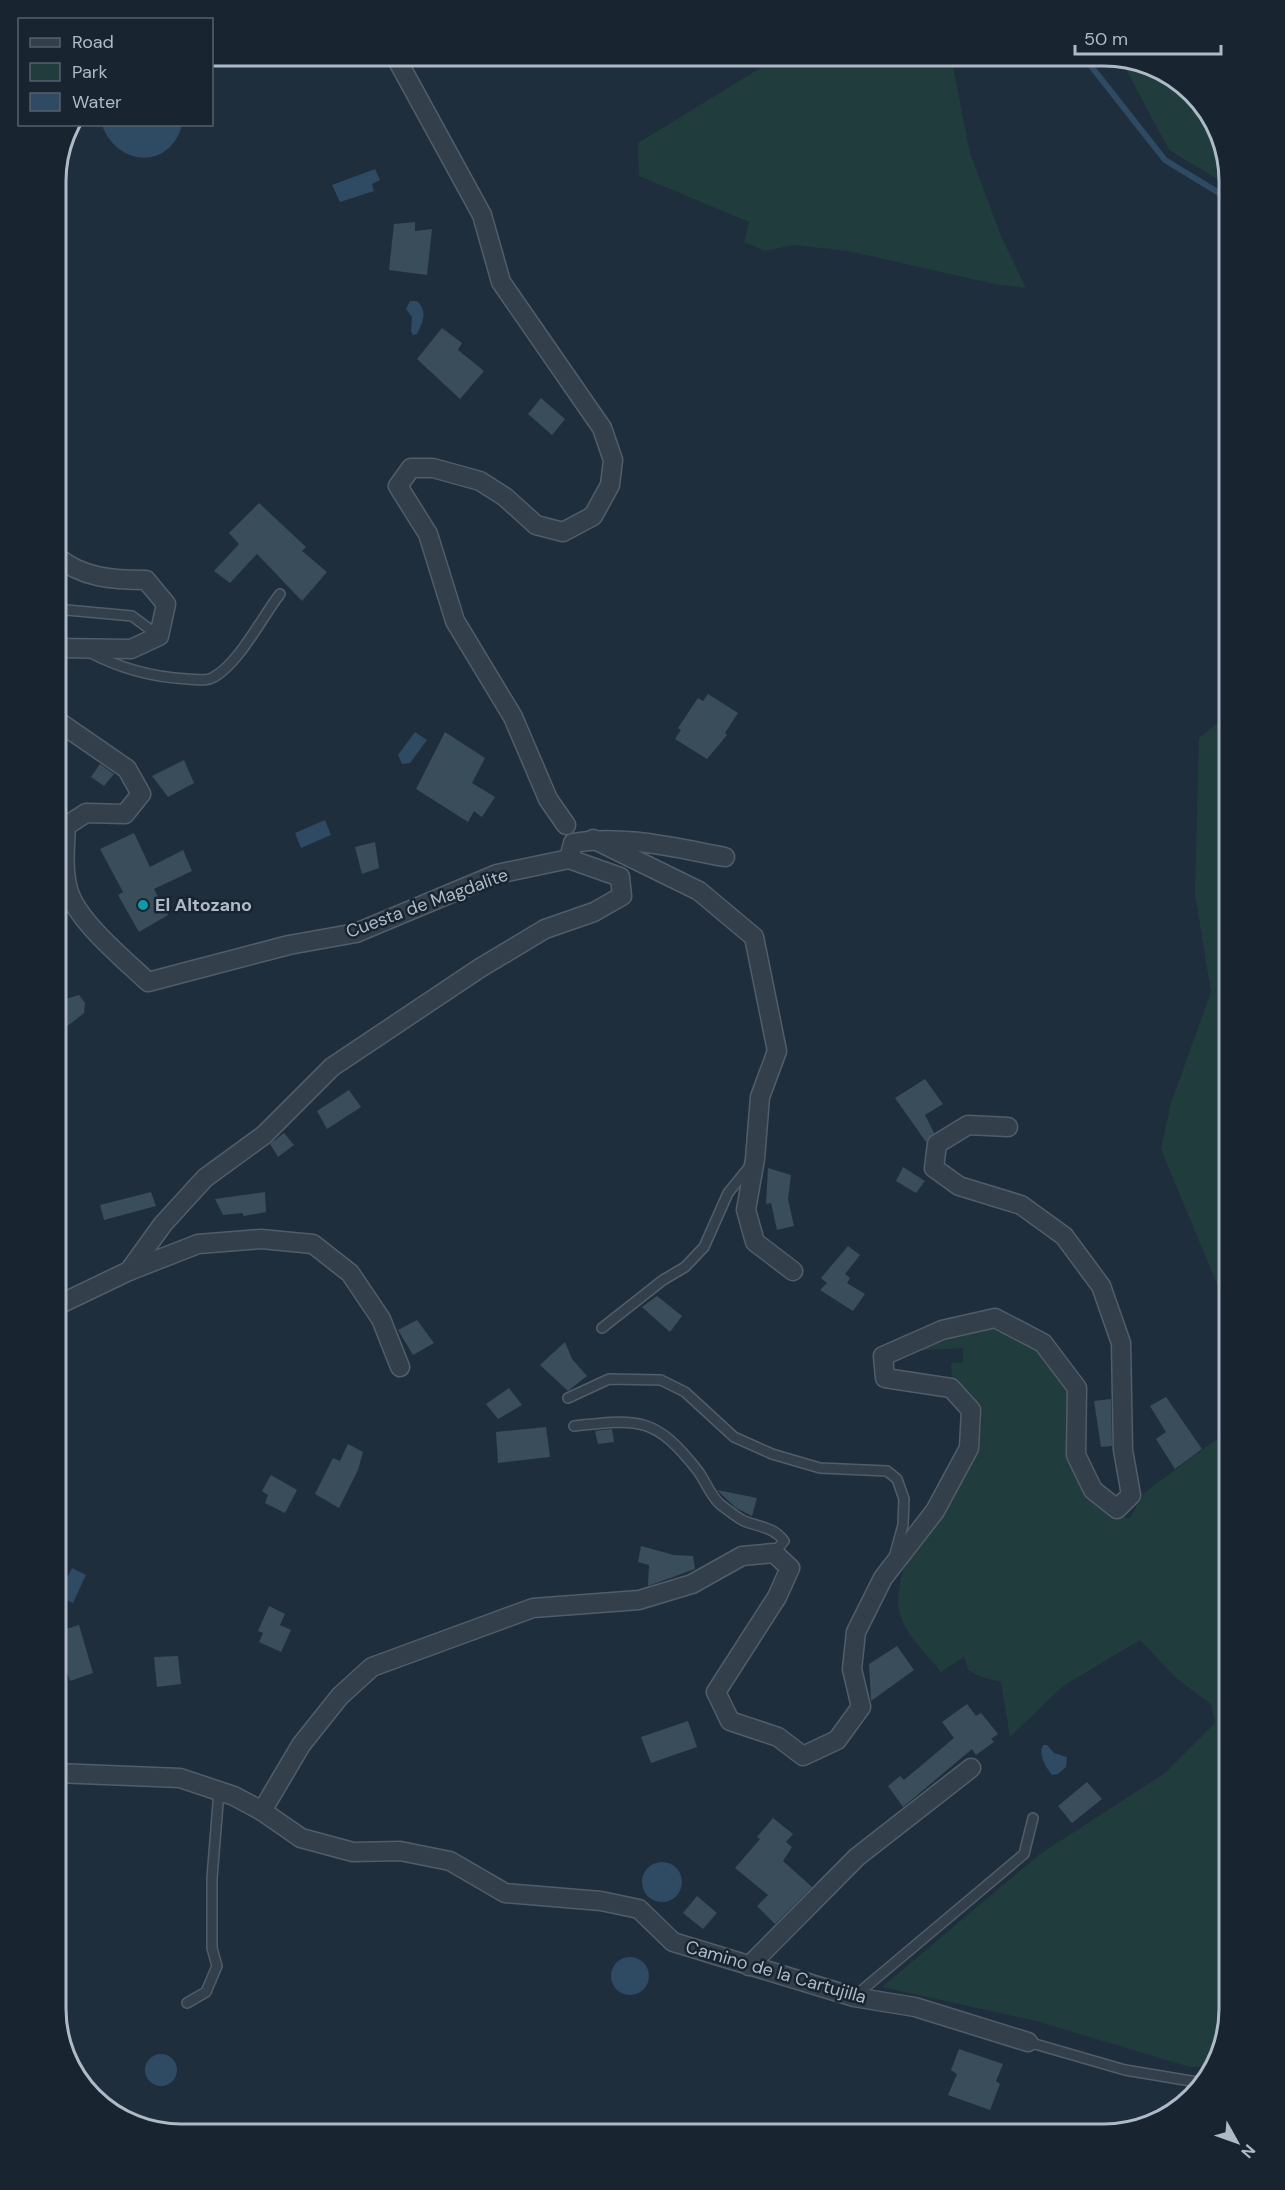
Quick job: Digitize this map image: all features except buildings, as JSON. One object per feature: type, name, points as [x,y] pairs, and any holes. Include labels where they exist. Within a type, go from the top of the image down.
[{"type":"street","points":[[129,1271],[163,1224],[205,1178],[264,1135],[332,1067],[480,968],[545,929],[594,912],[622,896],[620,877],[569,842],[513,717],[455,621],[428,534],[398,486],[411,468],[434,468],[480,482],[504,497],[536,525],[563,532],[593,516],[610,485],[613,460],[602,428],[501,282],[482,215],[400,66]]},
{"type":"street","points":[[66,564],[107,580],[146,580],[166,604],[159,636],[131,649],[66,648]]},
{"type":"street","name":"Cuesta de Magdalite","points":[[66,728],[127,769],[141,794],[125,814],[86,813],[66,826]]},
{"type":"street","points":[[569,842],[593,839],[660,845],[725,857]]},
{"type":"street","points":[[593,839],[699,891],[754,937],[777,1052],[760,1097],[755,1159],[746,1210],[755,1242],[793,1270]]},
{"type":"street","name":"Cuesta de Magdalite","points":[[66,869],[70,896],[97,933],[148,982],[289,945],[356,933],[569,842]]},
{"type":"street","points":[[262,1811],[301,1745],[340,1696],[372,1667],[533,1608],[639,1600],[692,1584],[742,1556],[774,1553],[790,1568],[777,1597],[716,1692],[730,1720],[778,1737],[803,1756],[837,1740],[861,1707],[852,1669],[856,1632],[883,1578],[934,1511],[969,1448],[971,1410],[951,1388],[885,1378],[883,1356],[942,1330],[995,1318],[1043,1343],[1077,1388],[1076,1455],[1093,1490],[1118,1509],[1131,1495],[1123,1450],[1121,1343],[1101,1286],[1064,1236],[1021,1205],[959,1186],[934,1168],[938,1144],[968,1125],[1008,1127]]},
{"type":"street","points":[[66,1301],[129,1271],[198,1244],[261,1239],[313,1244],[350,1273],[381,1319],[400,1367]]},
{"type":"street","points":[[749,1966],[857,1857],[971,1768]]},
{"type":"street","name":"Camino de la Cartujilla","points":[[66,1773],[180,1778],[219,1791],[262,1811],[301,1838],[353,1852],[400,1851],[450,1862],[505,1893],[601,1901],[639,1909],[673,1942],[854,1997],[915,2007],[1028,2042]]},
{"type":"lane","points":[[82,648],[131,671],[152,676],[202,680],[212,678],[234,658],[280,594]]},
{"type":"lane","points":[[66,610],[132,616],[159,636]]},
{"type":"lane","points":[[602,1328],[663,1280],[685,1268],[704,1247],[728,1193],[755,1159]]},
{"type":"lane","points":[[568,1398],[609,1379],[662,1380],[685,1392],[734,1437],[772,1454],[820,1468],[887,1471],[897,1479],[904,1499],[903,1525],[896,1551],[883,1578]]},
{"type":"lane","points":[[574,1426],[632,1421],[644,1423],[658,1431],[671,1441],[697,1470],[715,1500],[741,1520],[772,1529],[780,1536],[784,1541],[774,1553]]},
{"type":"lane","points":[[187,2003],[206,1992],[217,1966],[212,1948],[212,1878],[219,1791]]},
{"type":"lane","points":[[854,1997],[1024,1854],[1033,1818]]},
{"type":"lane","points":[[1028,2042],[1125,2070],[1193,2081]]},
{"type":"green space","points":[[764,66],[953,66],[970,153],[1001,236],[1026,288],[999,285],[848,251],[794,245],[765,251],[744,242],[749,222],[639,176],[638,143]]},
{"type":"green space","points":[[1125,68],[1141,72],[1168,85],[1190,105],[1200,117],[1213,144],[1219,180],[1169,150]]},
{"type":"green space","points":[[1219,722],[1219,1289],[1161,1149],[1171,1103],[1211,992],[1195,894],[1199,738]]},
{"type":"green space","points":[[998,1326],[1039,1350],[1071,1390],[1086,1491],[1110,1517],[1130,1518],[1144,1493],[1219,1437],[1219,2016],[1213,2046],[1204,2066],[1190,2067],[1036,2021],[882,1987],[1040,1854],[1165,1773],[1215,1723],[1211,1704],[1176,1678],[1140,1640],[1063,1686],[1010,1737],[1001,1682],[981,1677],[968,1670],[964,1657],[941,1672],[913,1639],[899,1610],[898,1599],[903,1571],[965,1473],[977,1445],[981,1420],[974,1398],[952,1381],[951,1363],[963,1362],[963,1348],[898,1352],[934,1339]]},
{"type":"water","points":[[103,126],[182,126],[176,140],[167,150],[155,156],[143,158],[131,155],[119,149],[109,139]]},
{"type":"water","points":[[375,169],[380,180],[372,184],[374,191],[340,202],[332,185]]},
{"type":"water","points":[[410,301],[417,301],[423,313],[423,321],[419,330],[413,335],[412,317],[406,309]]},
{"type":"water","points":[[415,732],[427,740],[410,763],[402,764],[398,755]]},
{"type":"water","points":[[325,820],[331,835],[301,848],[295,833]]},
{"type":"water","points":[[72,1568],[86,1575],[73,1603],[66,1600],[66,1580]]},
{"type":"water","points":[[1043,1745],[1047,1745],[1054,1753],[1067,1757],[1066,1767],[1058,1774],[1052,1775],[1045,1765],[1041,1753]]},
{"type":"water","points":[[662,1862],[670,1863],[676,1868],[681,1874],[681,1890],[676,1896],[670,1901],[662,1902],[654,1901],[648,1896],[643,1890],[642,1882],[643,1874],[648,1868],[654,1863]]},
{"type":"water","points":[[630,1957],[644,1962],[649,1976],[644,1990],[630,1995],[616,1990],[611,1976],[616,1962]]},
{"type":"water","points":[[161,2054],[172,2059],[177,2070],[172,2081],[161,2086],[150,2081],[145,2070],[150,2059]]},
{"type":"waterway","points":[[1091,66],[1165,160],[1219,193]]},
{"type":"place","name":"El Altozano","points":[[143,905]]}]
